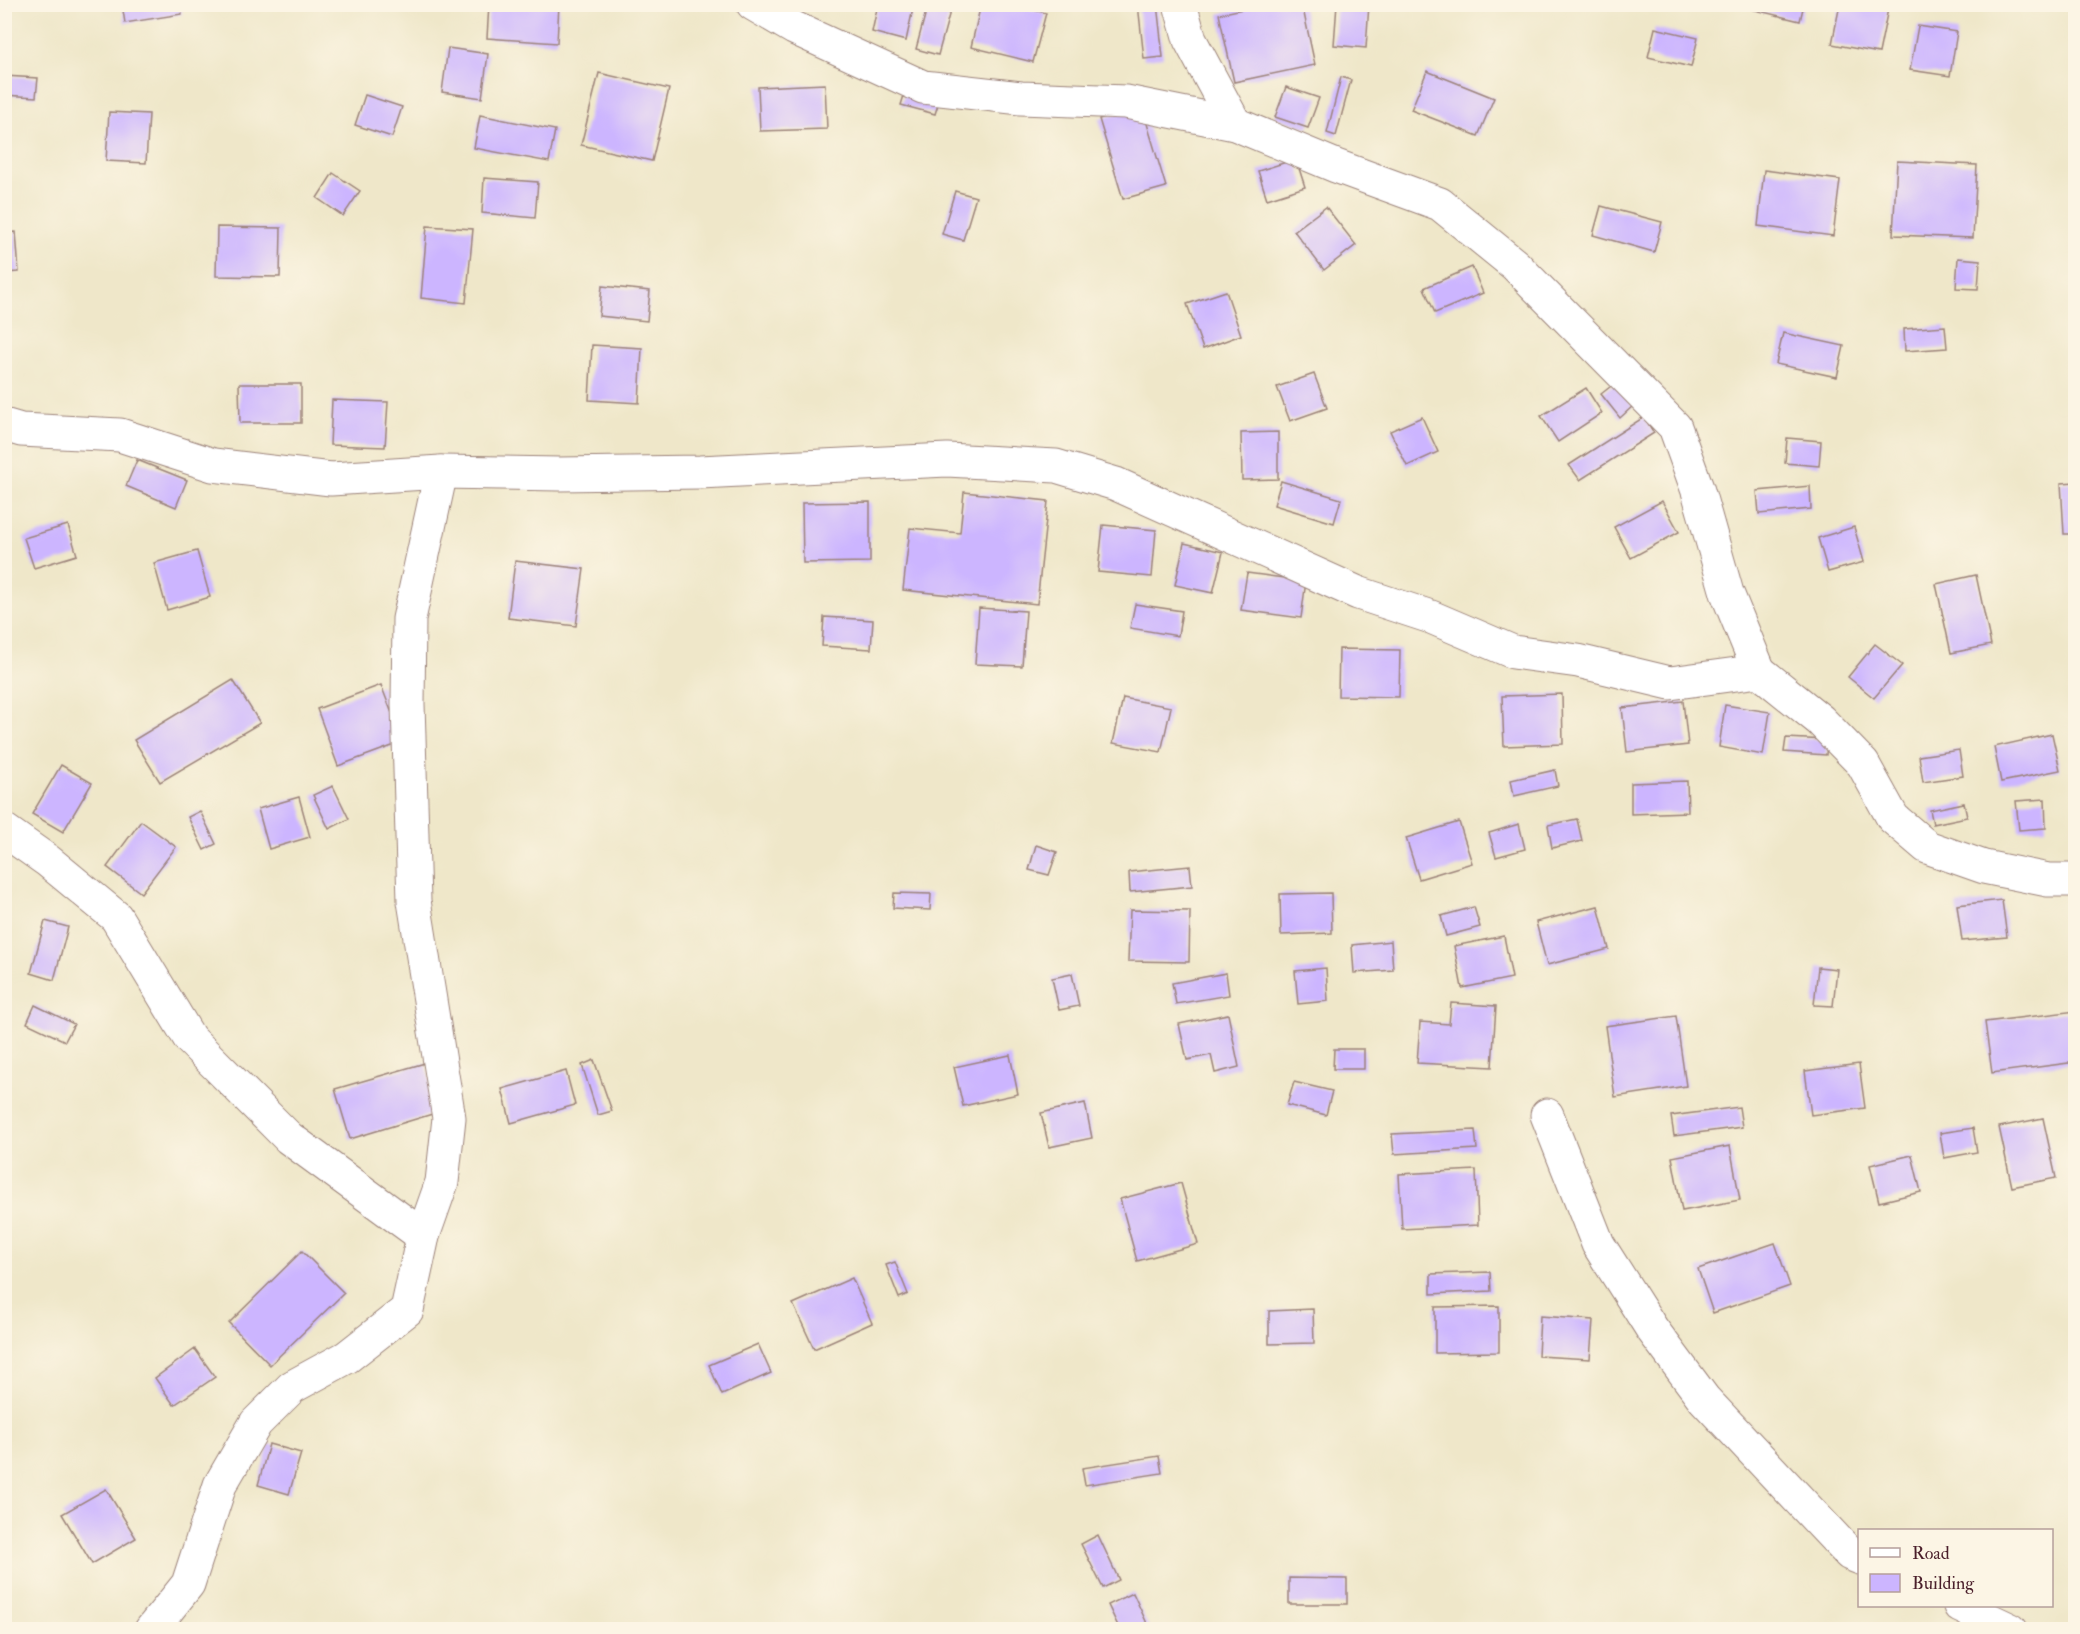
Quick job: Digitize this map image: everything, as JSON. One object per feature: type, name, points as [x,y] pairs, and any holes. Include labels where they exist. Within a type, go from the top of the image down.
[{"type":"street","points":[[753,4],[794,28],[923,87],[1022,98],[1125,102],[1235,124],[1336,166],[1440,204],[1515,265],[1675,427],[1698,491],[1727,593],[1759,671],[1820,720],[1863,764],[1893,818],[1927,847],[1984,867],[2048,880],[2076,880]]},
{"type":"street","points":[[1180,4],[1190,40],[1235,124]]},
{"type":"street","points":[[4,425],[21,430],[120,435],[213,465],[331,479],[441,472],[560,474],[700,472],[947,460],[1056,466],[1116,484],[1358,593],[1431,617],[1513,652],[1578,661],[1670,683],[1759,671]]},
{"type":"street","points":[[151,1629],[188,1584],[220,1485],[256,1423],[292,1387],[347,1357],[407,1310],[423,1236],[442,1182],[449,1118],[414,902],[408,704],[409,619],[441,472]]},
{"type":"street","points":[[4,830],[48,861],[116,917],[190,1039],[289,1138],[423,1236]]},
{"type":"street","points":[[1547,1115],[1598,1244],[1652,1329],[1704,1399],[1850,1554],[1858,1557]]},
{"type":"street","points":[[1964,1607],[2011,1629]]},
{"type":"building","points":[[122,4],[180,4],[182,14],[125,23]]},
{"type":"building","points":[[489,4],[559,4],[557,43],[487,38]]},
{"type":"building","points":[[878,4],[914,4],[906,41],[872,32]]},
{"type":"building","points":[[928,4],[952,4],[938,55],[916,49]]},
{"type":"building","points":[[981,4],[1008,4],[1046,13],[1033,62],[971,47]]},
{"type":"building","points":[[1138,4],[1157,4],[1163,57],[1144,59]]},
{"type":"building","points":[[1266,4],[1302,4],[1315,65],[1234,82],[1219,14]]},
{"type":"building","points":[[1337,4],[1369,4],[1366,48],[1334,45]]},
{"type":"building","points":[[1752,4],[1804,4],[1800,21],[1751,9]]},
{"type":"building","points":[[1840,4],[1889,4],[1879,53],[1832,44]]},
{"type":"building","points":[[1918,26],[1957,32],[1950,76],[1910,70]]},
{"type":"building","points":[[1655,28],[1698,38],[1691,67],[1648,57]]},
{"type":"building","points":[[448,48],[488,54],[482,98],[442,92]]},
{"type":"building","points":[[1427,71],[1494,98],[1478,136],[1411,110]]},
{"type":"building","points":[[599,73],[669,89],[652,161],[581,145]]},
{"type":"building","points":[[4,76],[38,78],[36,97],[4,95]]},
{"type":"building","points":[[1341,77],[1351,80],[1336,136],[1327,133]]},
{"type":"building","points":[[825,84],[827,129],[760,131],[758,87]]},
{"type":"building","points":[[1286,87],[1319,98],[1308,128],[1275,117]]},
{"type":"building","points":[[906,89],[940,98],[935,114],[901,105]]},
{"type":"building","points":[[365,95],[402,107],[392,137],[355,125]]},
{"type":"building","points":[[1142,107],[1166,187],[1123,199],[1099,119]]},
{"type":"building","points":[[109,112],[149,114],[146,163],[106,161]]},
{"type":"building","points":[[480,115],[555,130],[549,162],[474,148]]},
{"type":"building","points":[[1296,159],[1305,187],[1267,199],[1258,171]]},
{"type":"building","points":[[1897,161],[1977,165],[1973,238],[1893,235]]},
{"type":"building","points":[[1764,170],[1840,180],[1833,236],[1758,226]]},
{"type":"building","points":[[333,173],[360,191],[343,216],[317,198]]},
{"type":"building","points":[[484,178],[538,182],[535,218],[482,213]]},
{"type":"building","points":[[955,191],[976,197],[963,240],[942,234]]},
{"type":"building","points":[[1601,206],[1662,222],[1654,252],[1593,235]]},
{"type":"building","points":[[1326,207],[1356,245],[1324,270],[1294,231]]},
{"type":"building","points":[[427,226],[473,229],[466,303],[421,298]]},
{"type":"building","points":[[217,227],[281,228],[280,277],[216,276]]},
{"type":"building","points":[[16,232],[19,272],[4,273],[4,233]]},
{"type":"building","points":[[1958,258],[1980,260],[1978,289],[1956,288]]},
{"type":"building","points":[[1472,267],[1483,293],[1435,313],[1424,288]]},
{"type":"building","points":[[602,286],[650,291],[647,321],[599,316]]},
{"type":"building","points":[[1226,291],[1241,335],[1203,349],[1187,304]]},
{"type":"building","points":[[1945,326],[1947,348],[1905,351],[1904,329]]},
{"type":"building","points":[[1783,333],[1844,346],[1837,377],[1776,364]]},
{"type":"building","points":[[592,345],[642,348],[639,403],[589,400]]},
{"type":"building","points":[[1314,374],[1327,408],[1290,421],[1277,387]]},
{"type":"building","points":[[1615,383],[1633,406],[1620,418],[1601,394]]},
{"type":"building","points":[[239,384],[301,384],[301,423],[240,423]]},
{"type":"building","points":[[1586,388],[1602,413],[1558,442],[1541,416]]},
{"type":"building","points":[[332,400],[388,402],[385,447],[330,445]]},
{"type":"building","points":[[1422,417],[1438,452],[1407,466],[1390,431]]},
{"type":"building","points":[[1644,417],[1654,433],[1580,480],[1569,465]]},
{"type":"building","points":[[1278,432],[1278,479],[1242,480],[1241,433]]},
{"type":"building","points":[[1787,438],[1821,441],[1819,466],[1785,463]]},
{"type":"building","points":[[137,460],[187,480],[176,507],[126,486]]},
{"type":"building","points":[[1281,481],[1341,499],[1334,523],[1274,505]]},
{"type":"building","points":[[2076,482],[2076,534],[2064,534],[2061,483]]},
{"type":"building","points":[[1810,486],[1811,509],[1759,514],[1757,491]]},
{"type":"building","points":[[964,492],[1048,501],[1037,604],[903,590],[910,528],[960,533]]},
{"type":"building","points":[[1662,501],[1679,532],[1631,558],[1614,527]]},
{"type":"building","points":[[870,502],[870,562],[803,563],[802,503]]},
{"type":"building","points":[[68,525],[77,555],[34,568],[24,538]]},
{"type":"building","points":[[1103,525],[1156,530],[1152,577],[1098,572]]},
{"type":"building","points":[[1854,527],[1864,562],[1828,572],[1818,538]]},
{"type":"building","points":[[1184,543],[1223,552],[1213,593],[1175,585]]},
{"type":"building","points":[[197,551],[210,597],[167,610],[154,563]]},
{"type":"building","points":[[515,561],[584,569],[576,626],[508,618]]},
{"type":"building","points":[[1247,573],[1306,581],[1301,618],[1241,610]]},
{"type":"building","points":[[1976,575],[1991,645],[1951,653],[1936,584]]},
{"type":"building","points":[[1135,604],[1182,611],[1178,636],[1130,628]]},
{"type":"building","points":[[979,608],[1026,611],[1022,666],[975,664]]},
{"type":"building","points":[[824,617],[873,620],[871,649],[822,646]]},
{"type":"building","points":[[1875,644],[1902,665],[1874,698],[1848,677]]},
{"type":"building","points":[[1339,649],[1400,650],[1399,697],[1338,696]]},
{"type":"building","points":[[233,680],[260,723],[160,782],[134,740]]},
{"type":"building","points":[[381,685],[403,742],[338,766],[317,709]]},
{"type":"building","points":[[1562,694],[1563,744],[1504,746],[1502,696]]},
{"type":"building","points":[[1123,698],[1171,707],[1161,752],[1113,743]]},
{"type":"building","points":[[1683,701],[1688,745],[1627,752],[1622,708]]},
{"type":"building","points":[[1725,705],[1770,712],[1763,755],[1719,747]]},
{"type":"building","points":[[2052,734],[2060,770],[2001,782],[1994,747]]},
{"type":"building","points":[[1786,738],[1827,740],[1826,755],[1784,752]]},
{"type":"building","points":[[1959,750],[1963,776],[1923,782],[1919,756]]},
{"type":"building","points":[[61,765],[92,783],[63,832],[32,814]]},
{"type":"building","points":[[1555,770],[1558,786],[1514,796],[1511,780]]},
{"type":"building","points":[[1687,781],[1688,812],[1631,814],[1631,783]]},
{"type":"building","points":[[333,786],[349,819],[329,829],[313,795]]},
{"type":"building","points":[[299,797],[310,837],[269,849],[258,809]]},
{"type":"building","points":[[2045,799],[2046,828],[2019,830],[2016,801]]},
{"type":"building","points":[[1964,803],[1967,817],[1933,824],[1930,810]]},
{"type":"building","points":[[200,811],[216,844],[204,850],[188,817]]},
{"type":"building","points":[[1577,819],[1582,841],[1552,848],[1548,825]]},
{"type":"building","points":[[141,821],[176,847],[141,893],[107,867]]},
{"type":"building","points":[[1459,822],[1472,863],[1419,879],[1406,838]]},
{"type":"building","points":[[1519,824],[1525,849],[1496,857],[1489,833]]},
{"type":"building","points":[[1036,845],[1057,852],[1049,875],[1029,870]]},
{"type":"building","points":[[1190,866],[1192,886],[1130,892],[1129,872]]},
{"type":"building","points":[[894,893],[931,894],[930,910],[893,908]]},
{"type":"building","points":[[1331,893],[1332,933],[1281,935],[1280,894]]},
{"type":"building","points":[[2002,900],[2007,937],[1962,941],[1957,905]]},
{"type":"building","points":[[1598,906],[1609,949],[1547,965],[1536,922]]},
{"type":"building","points":[[1474,907],[1480,927],[1446,936],[1441,916]]},
{"type":"building","points":[[1130,910],[1190,911],[1189,962],[1128,961]]},
{"type":"building","points":[[45,921],[68,927],[54,980],[31,973]]},
{"type":"building","points":[[1504,936],[1512,978],[1462,988],[1454,946]]},
{"type":"building","points":[[1391,941],[1393,970],[1354,973],[1352,945]]},
{"type":"building","points":[[1818,967],[1837,969],[1833,1006],[1814,1005]]},
{"type":"building","points":[[1326,968],[1328,1001],[1298,1004],[1295,971]]},
{"type":"building","points":[[1226,973],[1229,995],[1176,1004],[1172,983]]},
{"type":"building","points":[[1072,974],[1079,1006],[1059,1010],[1052,978]]},
{"type":"building","points":[[1451,1003],[1496,1006],[1492,1067],[1417,1063],[1420,1022],[1449,1024]]},
{"type":"building","points":[[35,1005],[74,1024],[65,1041],[27,1023]]},
{"type":"building","points":[[2076,1011],[2076,1062],[1992,1073],[1985,1022]]},
{"type":"building","points":[[1228,1014],[1239,1067],[1215,1073],[1211,1055],[1187,1060],[1179,1024]]},
{"type":"building","points":[[1676,1016],[1686,1086],[1615,1097],[1605,1026]]},
{"type":"building","points":[[1334,1049],[1364,1049],[1364,1069],[1333,1069]]},
{"type":"building","points":[[1010,1055],[1018,1094],[963,1106],[954,1067]]},
{"type":"building","points":[[594,1060],[612,1111],[598,1115],[582,1065]]},
{"type":"building","points":[[425,1063],[439,1112],[350,1139],[335,1089]]},
{"type":"building","points":[[1859,1064],[1865,1108],[1811,1115],[1805,1071]]},
{"type":"building","points":[[566,1071],[575,1105],[511,1123],[502,1089]]},
{"type":"building","points":[[1294,1082],[1332,1091],[1326,1115],[1287,1105]]},
{"type":"building","points":[[1085,1103],[1092,1138],[1049,1147],[1041,1113]]},
{"type":"building","points":[[1739,1107],[1742,1127],[1674,1136],[1671,1116]]},
{"type":"building","points":[[2043,1118],[2056,1178],[2012,1187],[1999,1127]]},
{"type":"building","points":[[1973,1128],[1977,1152],[1944,1158],[1940,1133]]},
{"type":"building","points":[[1475,1130],[1477,1149],[1394,1154],[1392,1134]]},
{"type":"building","points":[[1730,1146],[1740,1200],[1682,1211],[1672,1157]]},
{"type":"building","points":[[1912,1155],[1921,1192],[1879,1202],[1870,1165]]},
{"type":"building","points":[[1476,1170],[1478,1225],[1402,1229],[1399,1174]]},
{"type":"building","points":[[1181,1183],[1198,1244],[1137,1261],[1120,1199]]},
{"type":"building","points":[[1775,1243],[1790,1286],[1713,1313],[1698,1269]]},
{"type":"building","points":[[302,1251],[344,1293],[270,1365],[229,1323]]},
{"type":"building","points":[[895,1262],[908,1294],[899,1298],[886,1265]]},
{"type":"building","points":[[1490,1272],[1491,1291],[1431,1294],[1431,1274]]},
{"type":"building","points":[[852,1278],[872,1323],[814,1349],[793,1304]]},
{"type":"building","points":[[1499,1306],[1499,1352],[1435,1353],[1435,1307]]},
{"type":"building","points":[[1313,1309],[1314,1343],[1269,1344],[1269,1311]]},
{"type":"building","points":[[1540,1316],[1593,1320],[1590,1359],[1538,1356]]},
{"type":"building","points":[[758,1344],[771,1373],[722,1395],[709,1365]]},
{"type":"building","points":[[195,1349],[215,1377],[174,1405],[155,1378]]},
{"type":"building","points":[[269,1444],[301,1453],[289,1494],[258,1485]]},
{"type":"building","points":[[1159,1456],[1162,1473],[1085,1485],[1082,1468]]},
{"type":"building","points":[[106,1489],[136,1538],[92,1564],[62,1514]]},
{"type":"building","points":[[1098,1535],[1119,1580],[1103,1588],[1081,1544]]},
{"type":"building","points":[[1289,1578],[1347,1579],[1347,1604],[1289,1604]]},
{"type":"building","points":[[1133,1593],[1150,1630],[1120,1630],[1108,1605]]}]
